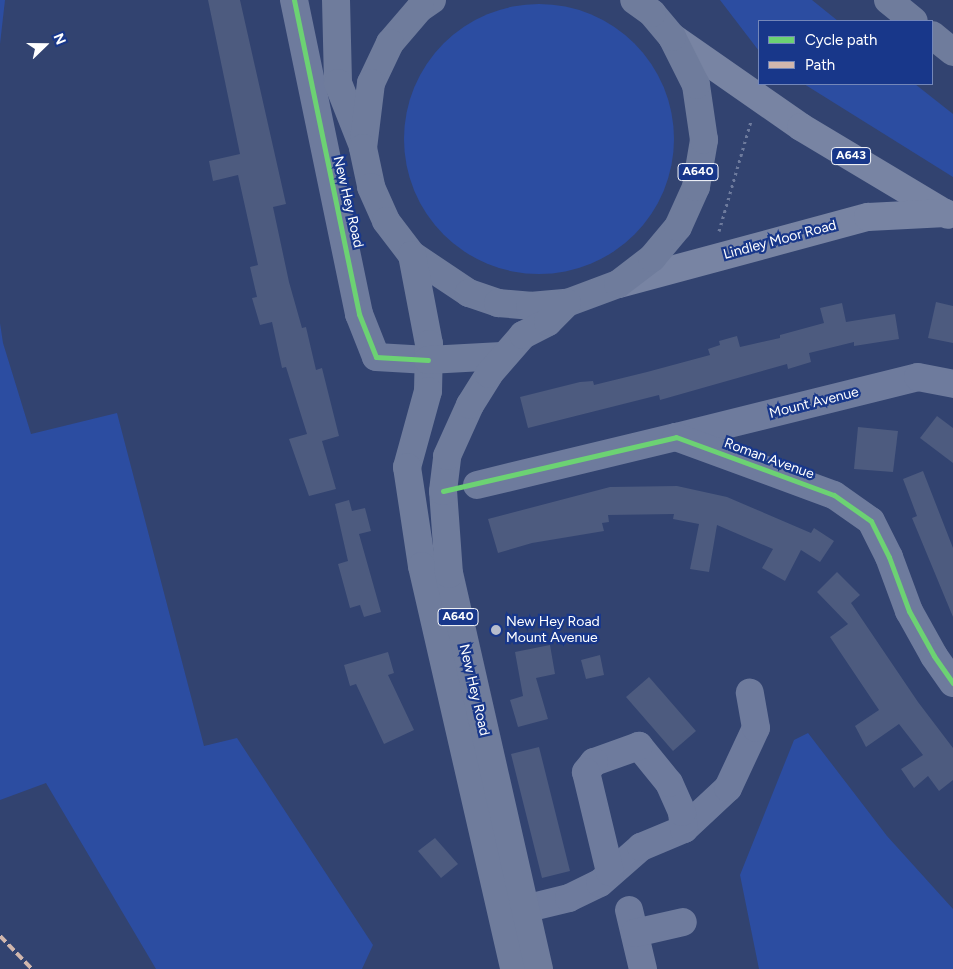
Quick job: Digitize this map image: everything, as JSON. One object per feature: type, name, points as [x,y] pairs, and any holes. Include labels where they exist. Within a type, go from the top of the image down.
[{"type":"highway","points":[[336,0],[338,83],[363,148]]},
{"type":"highway","name":"A640","points":[[432,0],[420,8],[390,43],[371,83],[363,148],[371,187],[386,221],[412,255],[469,293],[498,302],[530,306],[567,303],[618,284],[652,258],[672,233],[696,187],[704,140],[696,85],[672,37],[643,4]]},
{"type":"highway","points":[[888,0],[913,20]]},
{"type":"highway","points":[[933,36],[953,52]]},
{"type":"highway","name":"New Hey Road","points":[[412,255],[429,344],[428,390],[407,467],[422,566],[513,966]]},
{"type":"highway","name":"New Hey Road","points":[[539,969],[449,574],[443,490],[447,456],[470,405],[502,356],[523,335],[548,322],[567,303]]},
{"type":"highway","points":[[428,360],[502,356]]},
{"type":"main road","name":"Lindley Moor Road","points":[[672,37],[801,127],[949,216]]},
{"type":"main road","name":"Lindley Moor Road","points":[[618,284],[868,216],[949,216]]},
{"type":"street","name":"New Hey Road","points":[[294,0],[359,314],[376,357],[428,360]]},
{"type":"street","name":"Mount Avenue","points":[[676,437],[918,377],[953,384]]},
{"type":"street","points":[[477,485],[676,437]]},
{"type":"street","name":"Roman Avenue","points":[[676,437],[834,495],[871,521],[889,557],[909,610],[934,656],[953,683]]},
{"type":"street","points":[[524,909],[570,898],[600,883],[610,872],[641,848],[684,829],[728,788],[756,728],[750,694]]},
{"type":"street","points":[[610,872],[586,772],[594,762],[639,746],[669,783],[682,812],[684,829]]},
{"type":"street","points":[[643,969],[632,922],[683,922]]},
{"type":"path","points":[[711,259],[758,97]]},
{"type":"shaded area","points":[[0,0],[5,0],[0,44]]},
{"type":"shaded area","points":[[720,0],[812,0],[837,20],[758,20],[758,50]]},
{"type":"shaded area","points":[[539,4],[565,7],[591,14],[625,35],[643,53],[664,87],[671,113],[674,139],[671,165],[664,191],[643,225],[625,243],[591,264],[565,271],[539,274],[513,271],[487,264],[453,243],[435,225],[414,191],[407,165],[404,139],[407,113],[414,87],[435,53],[453,35],[487,14],[513,7]]},
{"type":"shaded area","points":[[806,85],[916,85],[953,114],[953,177]]},
{"type":"shaded area","points":[[0,323],[3,343],[31,434],[117,413],[204,746],[237,738],[373,945],[362,969],[156,969],[46,783],[0,800]]},
{"type":"shaded area","points":[[808,733],[887,836],[953,909],[953,969],[759,969],[740,875],[794,740]]},
{"type":"building","points":[[208,0],[240,0],[286,204],[273,207],[289,282],[302,328],[306,327],[316,370],[322,368],[339,436],[322,441],[336,489],[309,496],[289,439],[307,434],[286,367],[282,368],[272,322],[260,325],[252,298],[257,297],[250,267],[258,265],[238,175],[213,181],[209,161],[240,154]]},
{"type":"building","points":[[936,302],[953,306],[953,343],[928,338]]},
{"type":"building","points":[[842,303],[846,322],[895,314],[899,339],[854,346],[854,342],[809,353],[811,362],[788,369],[787,364],[660,400],[659,395],[528,428],[520,397],[580,382],[593,381],[594,385],[710,355],[708,349],[720,345],[719,341],[737,336],[740,347],[780,338],[780,335],[824,323],[820,308]]},
{"type":"building","points":[[937,416],[953,428],[953,463],[920,438]]},
{"type":"building","points":[[858,427],[898,431],[893,472],[854,469]]},
{"type":"building","points":[[923,471],[953,548],[953,617],[912,518],[917,516],[903,479]]},
{"type":"building","points":[[677,486],[727,497],[811,533],[814,528],[834,541],[820,562],[801,550],[785,581],[762,568],[773,549],[717,525],[709,572],[690,569],[699,524],[673,519],[674,514],[608,515],[609,522],[602,523],[604,531],[532,543],[498,553],[488,519],[610,487]]},
{"type":"building","points":[[349,500],[352,511],[365,508],[371,531],[359,534],[381,612],[364,617],[360,605],[350,608],[338,564],[348,561],[335,504]]},
{"type":"building","points":[[837,572],[860,595],[851,603],[918,702],[953,748],[953,780],[939,791],[928,776],[914,788],[901,769],[923,755],[899,724],[866,747],[855,726],[879,710],[830,637],[848,624],[817,592]]},
{"type":"building","points":[[550,645],[555,674],[536,678],[548,719],[518,727],[510,700],[523,696],[515,652]]},
{"type":"building","points":[[388,652],[394,673],[388,675],[414,730],[384,744],[356,684],[350,686],[344,665]]},
{"type":"building","points":[[600,655],[604,675],[586,679],[581,660]]},
{"type":"building","points":[[649,677],[696,731],[673,751],[626,697]]},
{"type":"building","points":[[539,747],[570,871],[542,878],[511,754]]},
{"type":"building","points":[[435,838],[458,864],[441,878],[418,851]]},
{"type":"marked path","points":[[0,936],[32,969]]},
{"type":"cycle path","points":[[294,0],[359,314],[376,357],[428,360]]},
{"type":"cycle path","points":[[443,491],[676,437],[834,495],[871,521],[889,557],[909,611],[934,656],[953,683]]},
{"type":"place","name":"New Hey Road Mount Avenue","points":[[496,630]]}]
